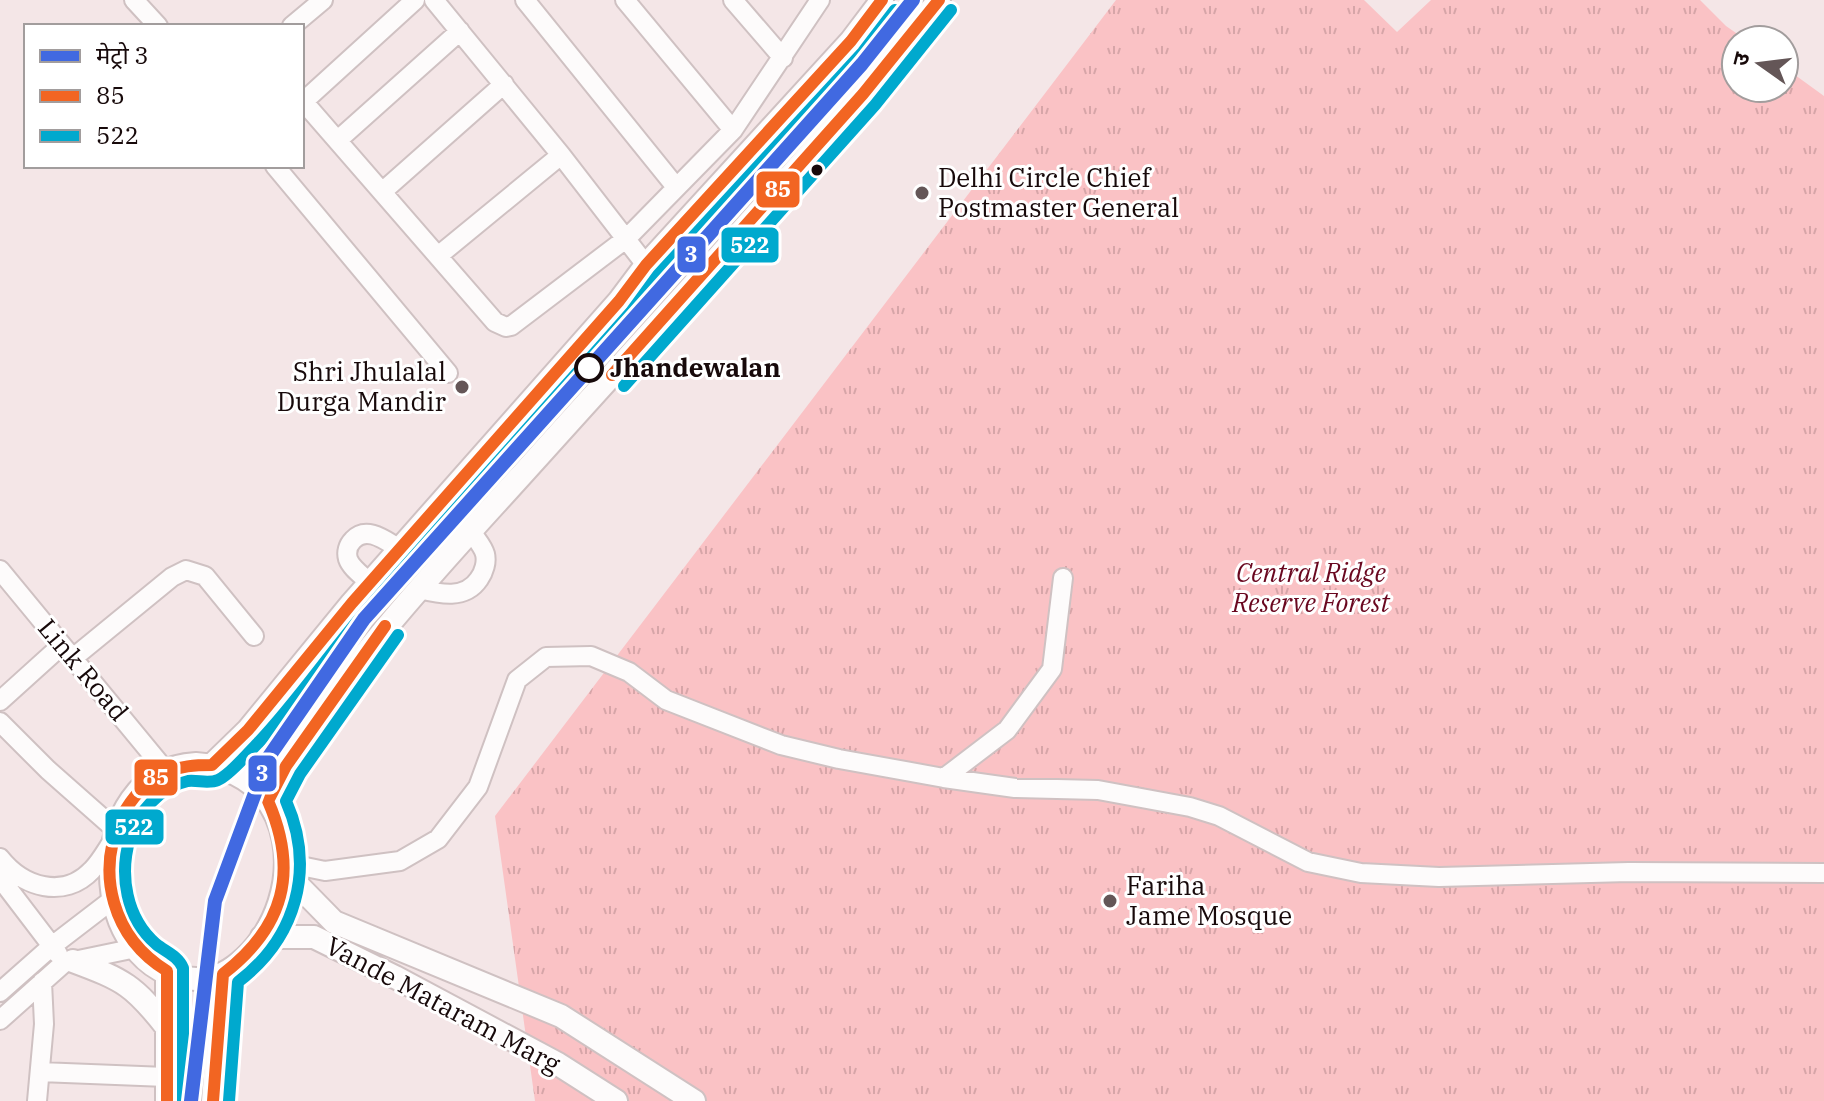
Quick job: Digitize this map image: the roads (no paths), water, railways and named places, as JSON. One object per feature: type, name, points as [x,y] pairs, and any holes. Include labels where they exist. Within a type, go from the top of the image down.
[{"type":"main road","points":[[212,765],[248,730],[370,583],[619,301],[646,265],[851,41],[882,0]]},
{"type":"main road","points":[[268,801],[286,766],[382,630],[863,94],[939,0]]},
{"type":"main road","points":[[188,764],[212,765],[244,777],[268,801],[282,836],[286,868],[277,911],[245,958],[223,974],[196,979],[167,971],[136,948],[121,924],[112,900],[110,868],[115,835],[128,807],[142,788],[165,770],[188,764]]},
{"type":"main road","name":"Vande Mataram Marg","points":[[286,868],[334,922],[561,1016],[694,1101]]},
{"type":"main road","name":"Vande Mataram Marg","points":[[262,937],[314,937],[558,1064],[616,1101]]},
{"type":"main road","points":[[68,962],[118,978],[140,994],[168,1029]]},
{"type":"main road","points":[[167,971],[167,1101]]},
{"type":"main road","points":[[213,1101],[223,974]]},
{"type":"street","points":[[134,0],[156,24]]},
{"type":"street","points":[[294,24],[323,0]]},
{"type":"street","points":[[304,100],[415,0]]},
{"type":"street","points":[[434,0],[646,265]]},
{"type":"street","points":[[525,0],[676,187]]},
{"type":"street","points":[[625,0],[733,130]]},
{"type":"street","points":[[733,0],[783,58]]},
{"type":"street","points":[[304,102],[495,322],[506,327],[627,238],[733,130],[820,0]]},
{"type":"street","points":[[338,140],[460,31]]},
{"type":"street","points":[[382,192],[504,84]]},
{"type":"street","points":[[438,256],[561,155]]},
{"type":"street","points":[[277,168],[448,373]]},
{"type":"street","points":[[419,589],[434,593],[460,593],[476,584],[486,562],[485,551],[471,531]]},
{"type":"street","points":[[370,583],[348,558],[352,541],[361,534],[374,534],[400,549]]},
{"type":"street","name":"Link Road","points":[[0,570],[165,770]]},
{"type":"street","points":[[0,701],[186,570],[205,576],[254,636]]},
{"type":"street","points":[[944,778],[1007,730],[1052,669],[1063,578]]},
{"type":"street","points":[[286,868],[325,871],[400,861],[438,839],[478,787],[517,680],[546,657],[591,656],[629,672],[666,700],[781,745],[944,778],[1015,788],[1098,790],[1190,807],[1219,816],[1308,862],[1361,873],[1453,877],[1629,872],[1824,873]]},
{"type":"street","points":[[0,722],[115,835],[93,870],[70,885],[47,888],[28,881],[0,858]]},
{"type":"street","points":[[0,878],[57,943],[68,962]]},
{"type":"street","points":[[0,992],[112,900]]},
{"type":"street","points":[[0,1020],[68,962],[136,948]]},
{"type":"street","points":[[37,1101],[44,1024],[42,982]]},
{"type":"street","points":[[40,1072],[166,1077]]},
{"type":"metro line","name":"3","points":[[191,1101],[215,901],[268,758],[364,619],[862,64],[913,0]]},
{"type":"place","name":"Delhi Circle Chief Postmaster General","points":[[922,193]]},
{"type":"place","name":"Jhandewalan","points":[[589,368]]},
{"type":"place","name":"Shri Jhulalal Durga Mandir","points":[[462,387]]},
{"type":"place","name":"Fariha Jame Mosque","points":[[1110,901]]},
{"type":"park label","name":"Central Ridge Reserve Forest","points":[[1311,588]]}]
